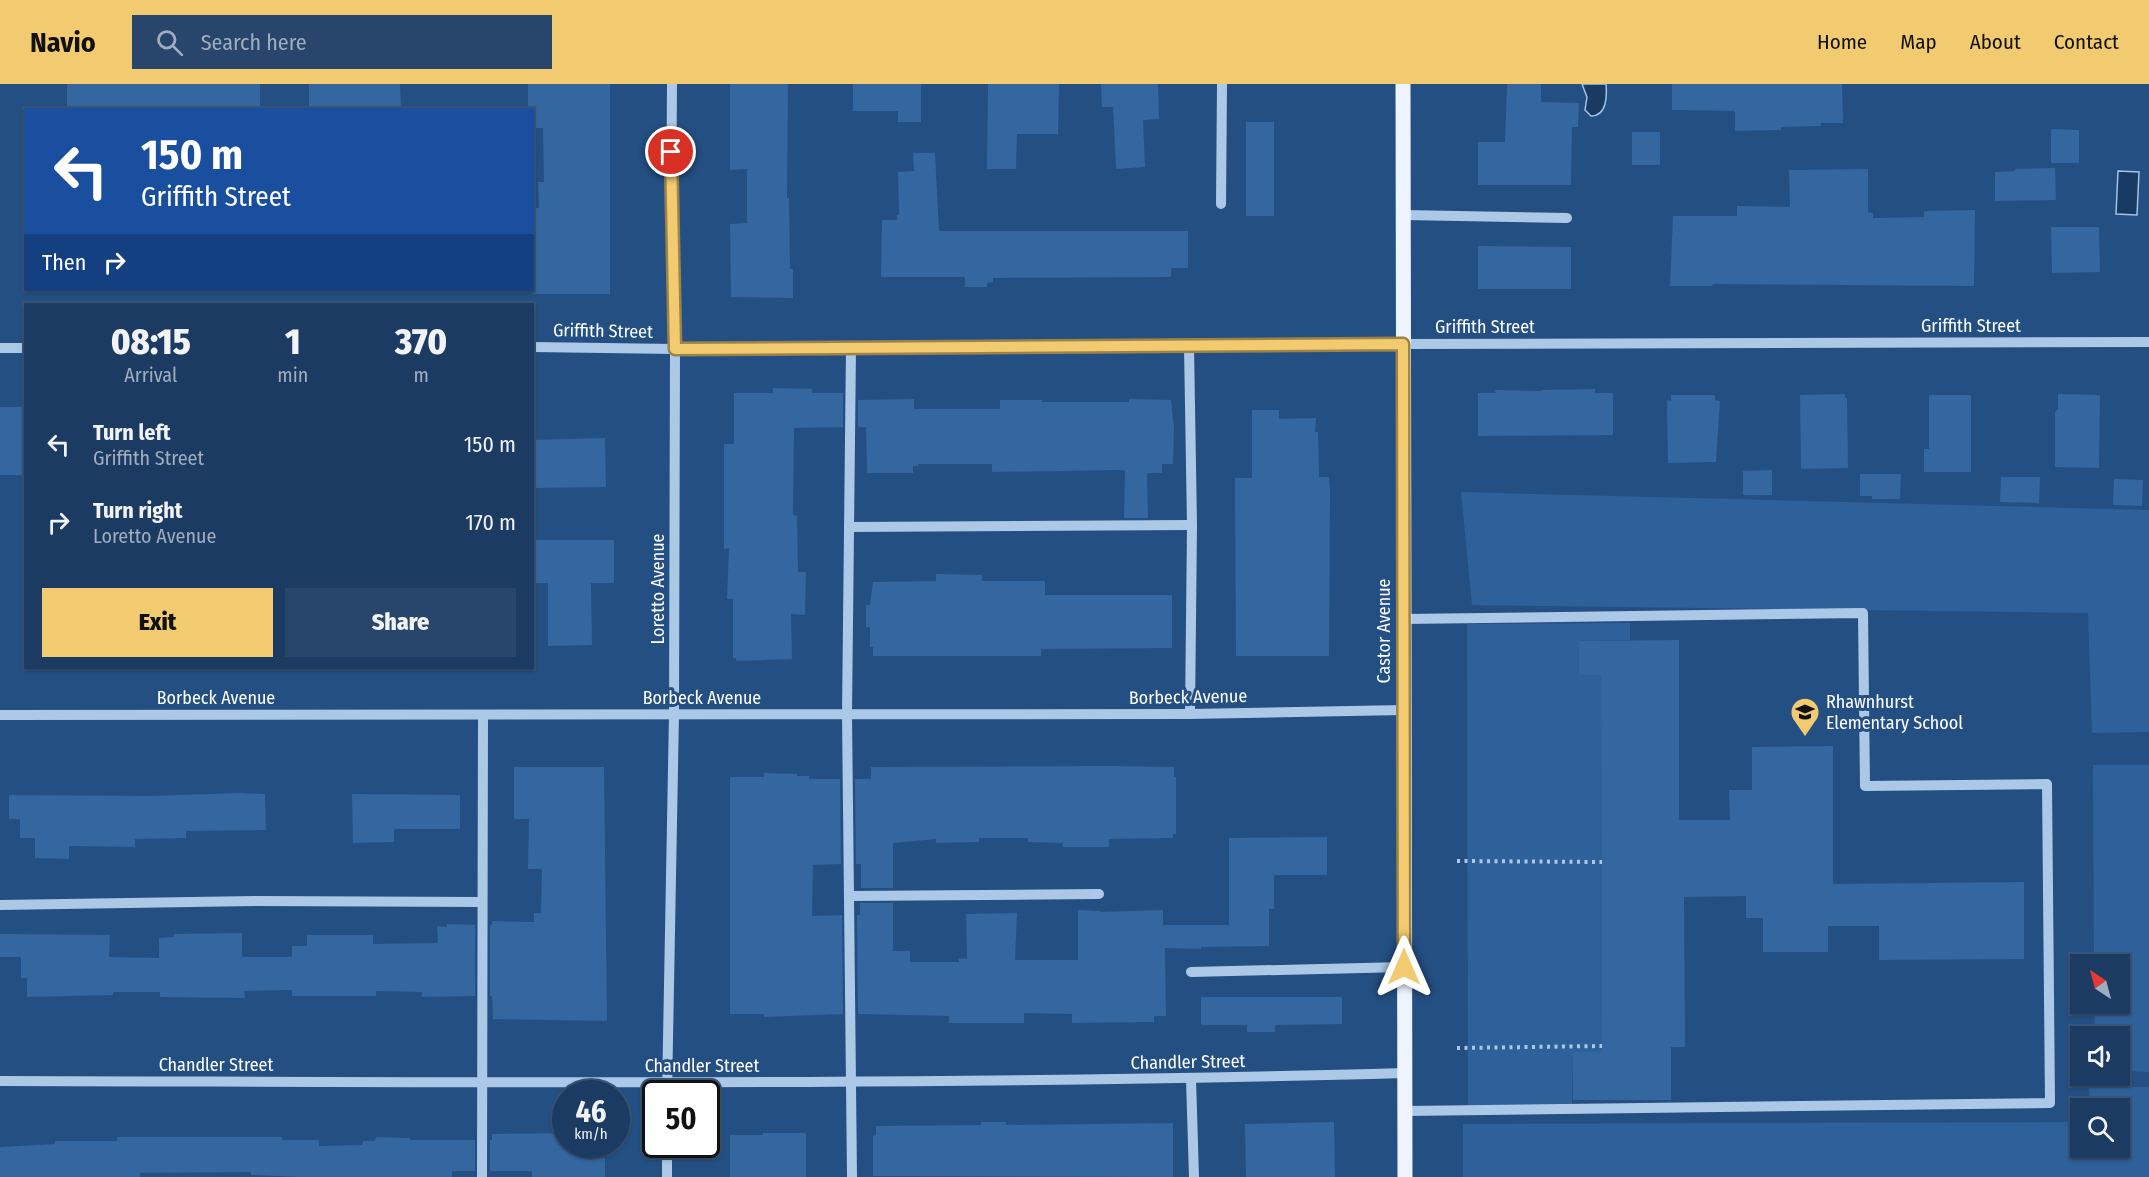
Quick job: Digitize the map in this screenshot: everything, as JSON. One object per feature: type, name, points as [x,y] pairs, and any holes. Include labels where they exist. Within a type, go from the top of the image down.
[{"type":"main road","name":"Castor Avenue","points":[[1403,84],[1405,1177]]},
{"type":"street","name":"Loretto Avenue","points":[[667,1080],[674,714],[675,349],[671,219],[672,84]]},
{"type":"street","points":[[1221,204],[1222,84]]},
{"type":"street","points":[[1404,215],[1567,218]]},
{"type":"street","name":"Griffith Street","points":[[534,347],[675,349],[2149,342]]},
{"type":"street","points":[[1189,345],[1192,525],[1190,714]]},
{"type":"street","points":[[0,348],[24,348]]},
{"type":"street","points":[[851,348],[847,714],[852,1177]]},
{"type":"street","points":[[849,527],[1192,525]]},
{"type":"street","points":[[1403,619],[1863,614],[1865,786],[2047,784],[2050,1103],[1405,1111]]},
{"type":"street","name":"Borbeck Avenue","points":[[0,715],[1190,714],[1404,710]]},
{"type":"street","points":[[482,1177],[483,715]]},
{"type":"street","points":[[849,896],[1099,894]]},
{"type":"street","points":[[0,905],[255,901],[482,902]]},
{"type":"street","points":[[1191,972],[1404,967]]},
{"type":"street","name":"Chandler Street","points":[[720,1086],[851,1081],[1191,1079],[1404,1073]]},
{"type":"street","points":[[1191,1079],[1194,1177]]},
{"type":"street","name":"Chandler Street","points":[[0,1081],[482,1082],[642,1087]]},
{"type":"street","points":[[667,1158],[667,1177]]},
{"type":"path","points":[[1457,861],[1602,862]]},
{"type":"path","points":[[1457,1048],[1602,1046]]},
{"type":"shaded area","points":[[1582,84],[1606,84],[1605,104],[1600,113],[1591,116],[1585,110],[1587,97]]},
{"type":"shaded area","points":[[2118,171],[2139,172],[2137,215],[2116,214]]},
{"type":"shaded area","points":[[1461,492],[2149,510],[2149,732],[2092,733],[2088,613],[1472,605]]},
{"type":"shaded area","points":[[1630,623],[1630,640],[1578,641],[1579,675],[1601,675],[1602,1052],[1573,1052],[1572,1106],[1468,1106],[1467,624]]},
{"type":"shaded area","points":[[2093,765],[2149,765],[2149,1072],[2130,1071],[2130,1026],[2095,1026],[2094,1014],[2130,1014],[2130,954],[2094,954]]},
{"type":"shaded area","points":[[2089,1087],[2149,1087],[2149,1177],[1463,1177],[1463,1124],[2070,1122],[2070,1158],[2130,1158],[2130,1098],[2090,1098]]},
{"type":"building","points":[[67,84],[260,84],[260,108],[67,108]]},
{"type":"building","points":[[309,84],[400,84],[401,108],[309,108]]},
{"type":"building","points":[[528,84],[610,84],[610,294],[532,294],[534,291],[534,215],[536,215],[536,208],[539,208],[538,182],[544,182],[543,128],[534,128],[534,108],[528,108]]},
{"type":"building","points":[[730,84],[788,84],[787,198],[789,198],[790,269],[793,269],[793,298],[731,297],[730,224],[747,223],[747,169],[730,170]]},
{"type":"building","points":[[853,84],[921,84],[921,122],[898,122],[898,111],[853,111]]},
{"type":"building","points":[[988,84],[1059,84],[1058,134],[1017,134],[1016,169],[987,169]]},
{"type":"building","points":[[1101,84],[1158,84],[1159,119],[1143,120],[1145,167],[1116,169],[1113,107],[1102,107]]},
{"type":"building","points":[[1507,84],[1541,84],[1541,102],[1579,103],[1578,127],[1572,127],[1571,185],[1478,185],[1478,142],[1505,142]]},
{"type":"building","points":[[1672,84],[1842,84],[1843,123],[1781,127],[1781,130],[1735,131],[1735,111],[1672,110]]},
{"type":"building","points":[[1246,122],[1274,122],[1274,216],[1246,216]]},
{"type":"building","points":[[2051,129],[2079,130],[2079,163],[2051,163]]},
{"type":"building","points":[[1632,132],[1660,132],[1660,165],[1632,165]]},
{"type":"building","points":[[913,153],[935,153],[939,231],[1188,231],[1188,268],[1171,268],[1171,277],[993,278],[993,282],[987,283],[987,287],[965,287],[965,277],[881,277],[882,220],[897,220],[897,215],[899,215],[898,172],[914,171]]},
{"type":"building","points":[[2055,168],[2056,200],[1995,201],[1995,172]]},
{"type":"building","points":[[1868,169],[1868,212],[1873,213],[1873,218],[1924,217],[1924,211],[1975,210],[1974,286],[1713,284],[1712,286],[1670,286],[1673,216],[1737,216],[1737,206],[1790,207],[1789,170]]},
{"type":"building","points":[[2051,227],[2099,227],[2100,272],[2052,273]]},
{"type":"building","points":[[1478,246],[1571,247],[1571,289],[1478,289]]},
{"type":"building","points":[[773,388],[812,389],[812,393],[843,393],[843,427],[794,428],[793,515],[797,516],[798,572],[806,572],[805,615],[791,614],[792,659],[736,661],[736,658],[733,658],[733,599],[727,599],[729,548],[724,549],[724,444],[734,444],[734,393],[773,393]]},
{"type":"building","points":[[1595,389],[1595,393],[1613,393],[1613,435],[1478,436],[1478,393],[1496,393],[1495,390]]},
{"type":"building","points":[[1845,394],[1847,398],[1848,468],[1801,469],[1800,395]]},
{"type":"building","points":[[2058,394],[2100,395],[2099,468],[2055,467],[2055,412],[2058,409]]},
{"type":"building","points":[[1671,395],[1715,395],[1715,400],[1720,401],[1716,462],[1668,463],[1667,400],[1671,401]]},
{"type":"building","points":[[1929,395],[1971,395],[1971,472],[1924,472],[1924,449],[1929,449]]},
{"type":"building","points":[[914,399],[914,409],[1000,409],[1000,400],[1129,402],[1129,399],[1171,400],[1174,428],[1173,464],[1162,464],[1162,473],[1147,473],[1148,518],[1124,518],[1125,471],[1122,470],[992,472],[992,464],[918,464],[918,466],[913,466],[913,473],[867,473],[866,427],[858,427],[858,400]]},
{"type":"building","points":[[0,407],[24,407],[24,475],[0,475]]},
{"type":"building","points":[[1252,410],[1279,410],[1279,419],[1316,418],[1319,477],[1329,477],[1330,492],[1329,656],[1236,656],[1235,478],[1252,478]]},
{"type":"building","points":[[605,438],[606,487],[536,488],[534,484],[534,440]]},
{"type":"building","points":[[1772,470],[1772,495],[1743,495],[1743,471]]},
{"type":"building","points":[[1860,474],[1901,474],[1900,499],[1872,499],[1872,496],[1860,496]]},
{"type":"building","points":[[2001,477],[2040,477],[2039,503],[2000,502]]},
{"type":"building","points":[[2114,479],[2143,480],[2142,506],[2113,505]]},
{"type":"building","points":[[534,540],[614,540],[614,583],[591,583],[592,645],[548,646],[548,583],[534,583]]},
{"type":"building","points":[[936,574],[982,575],[982,581],[1045,581],[1045,595],[1172,595],[1172,648],[1041,649],[1041,656],[873,656],[873,647],[870,647],[870,627],[866,627],[866,605],[870,605],[873,582],[936,581]]},
{"type":"building","name":"Rhawnhurst Elementary School","points":[[1679,640],[1679,820],[1730,820],[1729,790],[1752,790],[1752,747],[1833,746],[1833,884],[2024,882],[2024,959],[1879,960],[1879,926],[1828,926],[1828,952],[1763,952],[1763,918],[1746,918],[1746,896],[1684,897],[1685,1047],[1671,1047],[1671,1100],[1573,1100],[1573,1052],[1602,1052],[1601,675],[1579,675],[1578,641]]},
{"type":"building","points":[[514,767],[604,767],[607,1021],[493,1019],[492,996],[490,996],[490,925],[492,921],[534,922],[534,913],[541,913],[542,869],[528,869],[529,819],[514,819]]},
{"type":"building","points":[[871,767],[1174,767],[1176,834],[1173,834],[1173,838],[1109,839],[1109,847],[1063,847],[1063,843],[1028,842],[1028,838],[979,838],[979,842],[936,843],[936,839],[893,843],[893,888],[861,888],[861,864],[856,864],[855,779],[871,779]]},
{"type":"building","points":[[764,773],[797,774],[797,776],[809,776],[809,779],[840,779],[841,864],[813,865],[812,916],[842,915],[843,1014],[764,1017],[764,1014],[730,1014],[730,777],[764,777]]},
{"type":"building","points":[[265,794],[266,830],[186,831],[186,838],[135,839],[135,847],[69,846],[69,859],[35,858],[35,838],[20,838],[20,819],[9,819],[9,795],[150,796]]},
{"type":"building","points":[[352,794],[460,795],[460,829],[394,829],[394,842],[353,843]]},
{"type":"building","points":[[1327,837],[1327,875],[1274,875],[1274,909],[1269,909],[1269,946],[1165,948],[1166,1016],[1154,1016],[1154,1022],[1072,1023],[1072,1014],[1024,1013],[1024,1023],[949,1023],[949,1016],[858,1014],[857,915],[860,915],[860,903],[893,903],[893,951],[910,951],[910,962],[959,962],[958,958],[967,959],[966,914],[1017,913],[1015,960],[1078,960],[1078,910],[1100,912],[1163,910],[1163,925],[1229,925],[1229,838]]},
{"type":"building","points":[[447,924],[475,925],[475,996],[422,997],[422,992],[376,991],[376,996],[292,996],[292,990],[244,991],[245,998],[160,997],[160,992],[27,997],[27,978],[21,978],[21,957],[0,957],[0,934],[110,935],[109,957],[159,958],[159,938],[174,937],[174,934],[242,933],[242,957],[292,957],[292,946],[307,946],[307,935],[373,935],[373,944],[438,943],[437,926],[447,927]]},
{"type":"building","points":[[1201,997],[1342,997],[1342,1024],[1275,1025],[1275,1032],[1247,1032],[1247,1025],[1201,1025]]},
{"type":"building","points":[[981,1122],[1006,1122],[1006,1125],[1173,1123],[1173,1177],[873,1176],[873,1136],[876,1135],[876,1126],[981,1125]]},
{"type":"building","points":[[1334,1122],[1335,1177],[1246,1177],[1245,1124]]},
{"type":"building","points":[[552,1133],[552,1158],[605,1158],[605,1177],[532,1177],[532,1171],[490,1171],[492,1134]]},
{"type":"building","points":[[763,1133],[806,1133],[806,1177],[730,1177],[730,1135],[763,1135]]},
{"type":"building","points":[[117,1137],[282,1137],[282,1140],[319,1140],[319,1146],[362,1145],[363,1141],[375,1141],[376,1137],[410,1138],[410,1140],[475,1140],[475,1171],[452,1171],[452,1177],[300,1177],[251,1175],[251,1172],[140,1173],[140,1177],[0,1177],[0,1147],[55,1144],[55,1141],[117,1141]]},
{"type":"place","name":"Rhawnhurst Elementary School","points":[[1805,738]]},
{"type":"route","points":[[671,152],[675,349],[1403,344],[1404,967]]}]
